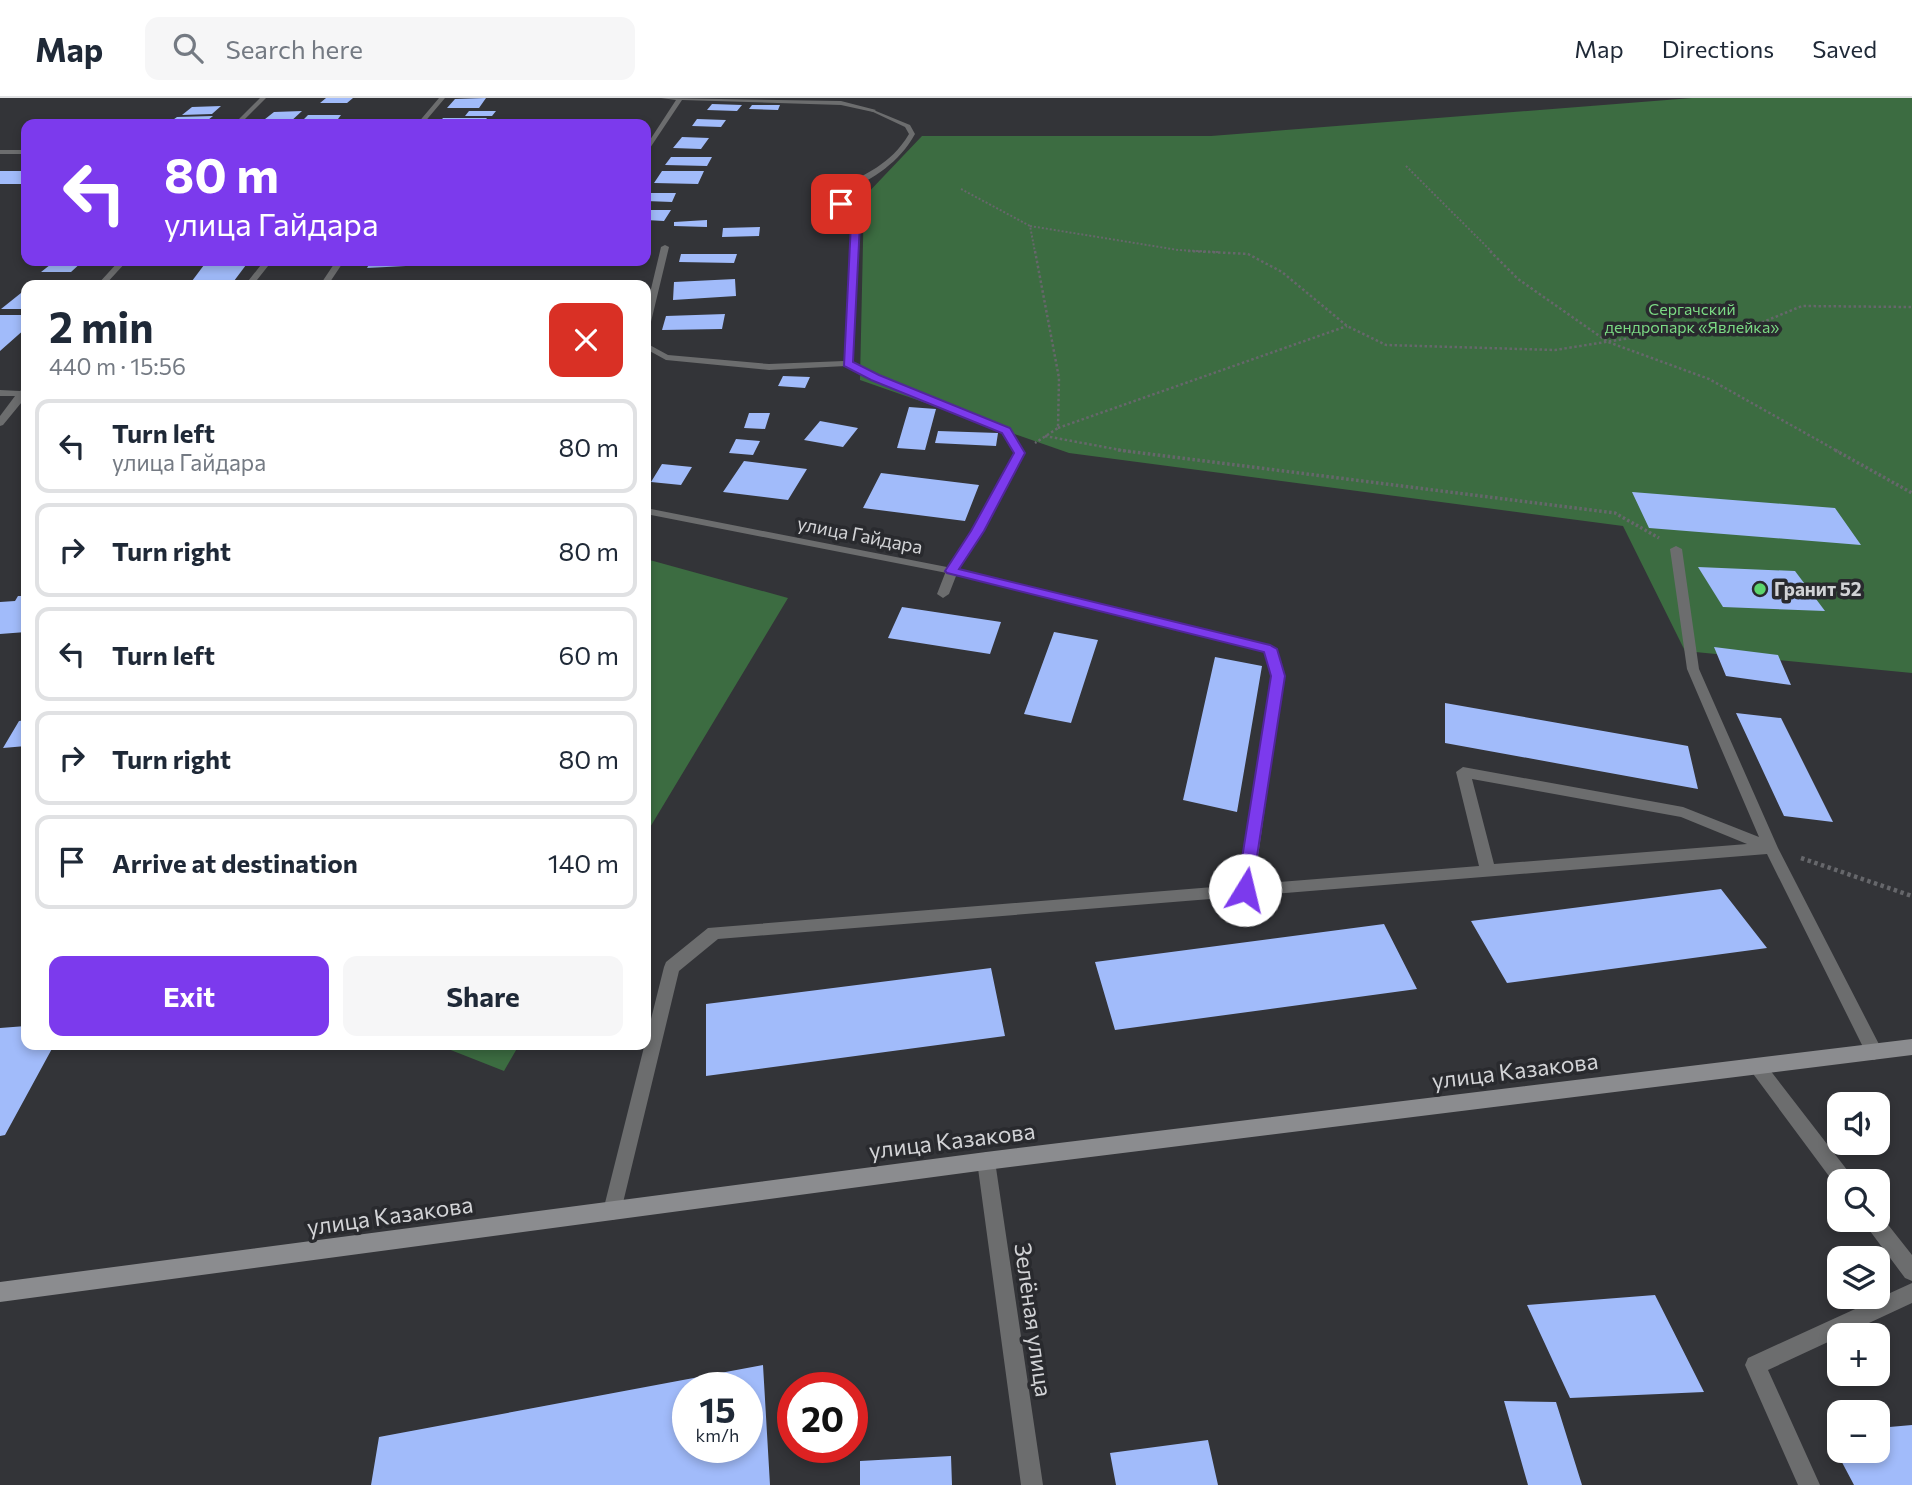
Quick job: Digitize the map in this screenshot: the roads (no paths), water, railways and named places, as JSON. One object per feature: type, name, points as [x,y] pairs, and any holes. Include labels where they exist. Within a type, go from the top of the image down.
[{"type":"main road","name":"улица Казакова","points":[[0,1292],[986,1161],[1912,1047]]},
{"type":"street","points":[[242,119],[263,98]]},
{"type":"street","points":[[424,119],[442,98]]},
{"type":"street","points":[[664,98],[841,103],[873,110],[908,126],[912,134],[906,148],[873,176],[841,191],[841,204],[855,223],[848,363]]},
{"type":"street","points":[[651,142],[680,99]]},
{"type":"street","points":[[0,152],[21,152]]},
{"type":"street","points":[[651,305],[665,247]]},
{"type":"street","points":[[106,280],[118,266]]},
{"type":"street","points":[[253,280],[264,266]]},
{"type":"street","points":[[651,349],[666,357],[769,367],[848,363],[875,377],[1006,431],[1020,453],[978,531],[952,571],[943,594]]},
{"type":"street","points":[[0,393],[21,392]]},
{"type":"street","points":[[0,424],[21,397]]},
{"type":"street","name":"улица Гайдара","points":[[651,512],[952,571],[1270,649],[1278,676],[1245,890]]},
{"type":"street","points":[[1676,549],[1693,669],[1770,848],[1874,1052]]},
{"type":"street","points":[[1488,870],[1464,772],[1683,812],[1770,848]]},
{"type":"street","points":[[612,1211],[672,967],[714,933],[1770,848]]},
{"type":"street","points":[[1757,1066],[1835,1169]]},
{"type":"street","name":"Зелёная улица","points":[[986,1161],[1032,1485]]},
{"type":"street","points":[[1883,1232],[1912,1270]]},
{"type":"street","points":[[1809,1485],[1755,1365],[1912,1293]]},
{"type":"place","name":"Гранит 52","points":[[1760,589]]},
{"type":"park label","name":"Сергачский дендропарк «Явлейка»","points":[[1692,318]]}]
